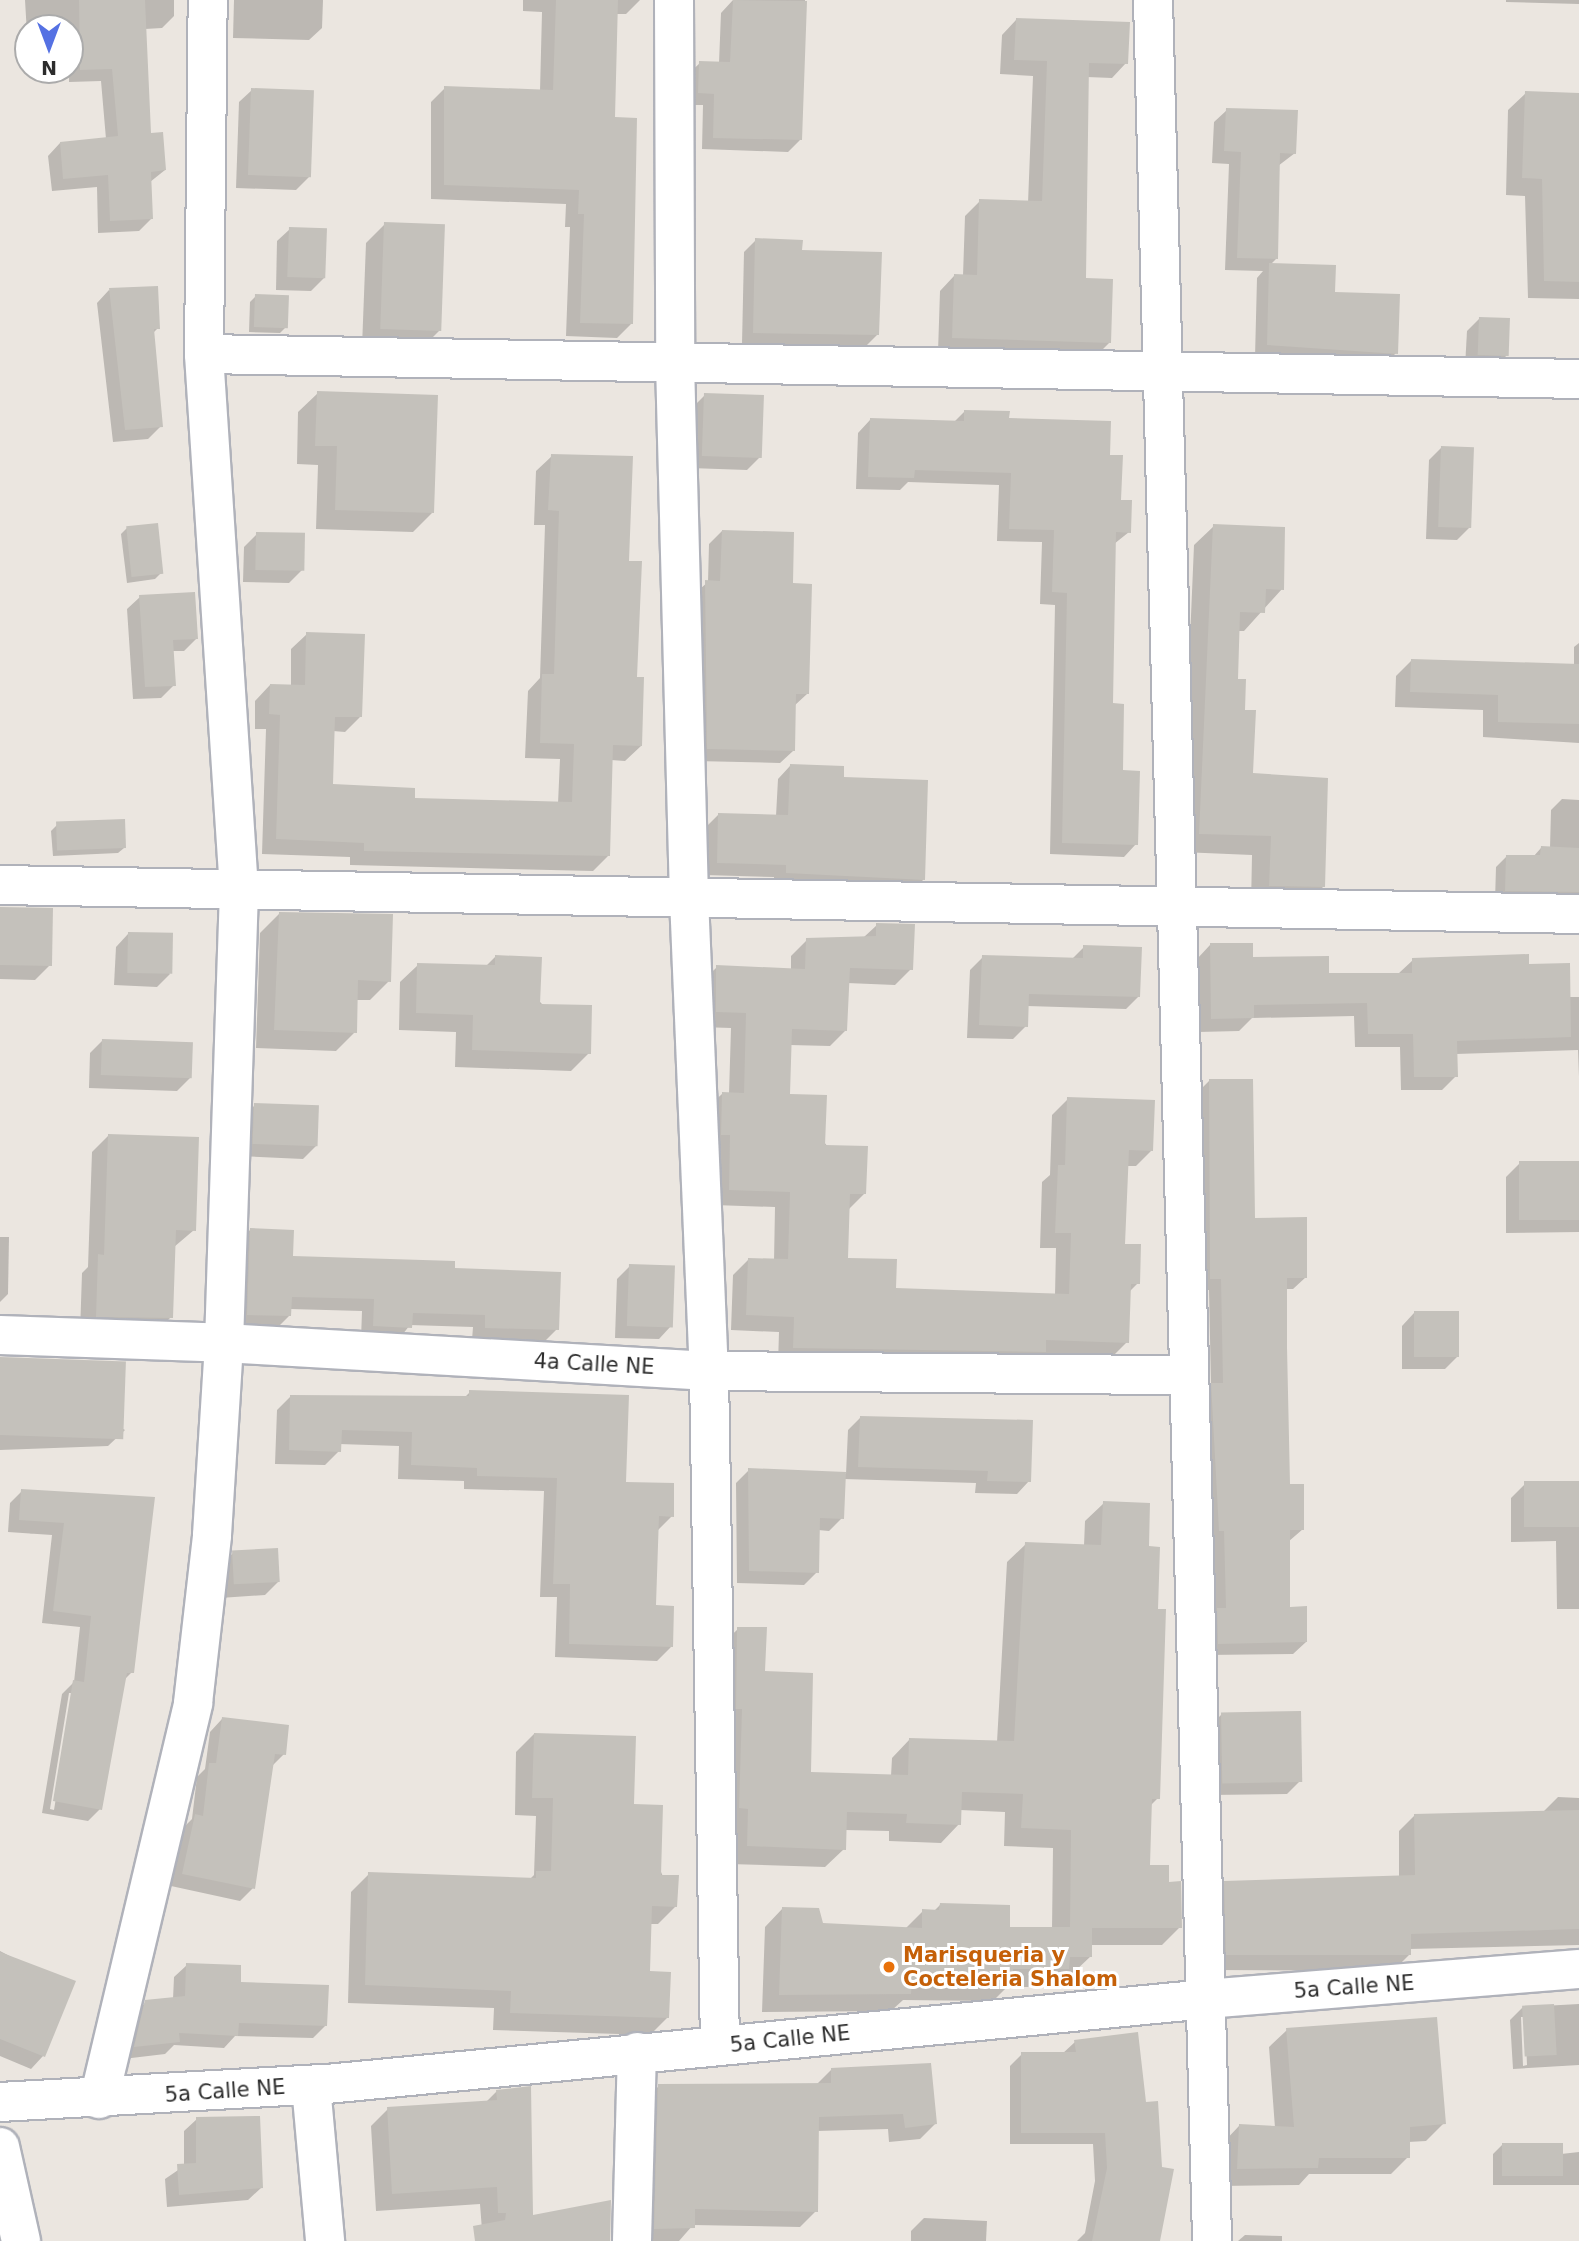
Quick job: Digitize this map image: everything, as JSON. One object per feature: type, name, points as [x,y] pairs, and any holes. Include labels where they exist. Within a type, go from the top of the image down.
[{"type":"street","points":[[99,2099],[193,1703],[212,1535],[223,1343],[239,890],[204,354],[208,0]]},
{"type":"street","points":[[674,0],[675,363],[689,898],[709,1371],[720,2046]]},
{"type":"street","points":[[1153,0],[1212,2241]]},
{"type":"street","points":[[204,354],[1579,379]]},
{"type":"street","points":[[0,885],[1579,914]]},
{"type":"street","name":"4a Calle NE","points":[[0,1335],[223,1343],[709,1371],[1189,1375]]},
{"type":"street","name":"5a Calle NE","points":[[0,2102],[311,2086],[1206,1998],[1579,1969]]},
{"type":"street","points":[[632,2241],[637,2052]]},
{"type":"street","points":[[311,2086],[325,2241]]},
{"type":"street","points":[[0,2147],[21,2241]]},
{"type":"building","points":[[79,0],[145,0],[151,133],[163,132],[166,170],[151,172],[153,219],[110,221],[108,175],[63,179],[60,142],[118,136],[112,69],[84,70],[84,14],[79,14]]},
{"type":"building","points":[[556,0],[618,0],[615,117],[637,118],[633,324],[580,323],[584,214],[578,214],[579,190],[444,185],[444,86],[553,90]]},
{"type":"building","points":[[733,0],[807,1],[802,140],[713,138],[714,94],[698,93],[699,61],[730,62]]},
{"type":"building","points":[[1016,18],[1130,22],[1128,64],[1089,63],[1086,278],[1113,279],[1111,343],[952,338],[954,274],[977,275],[979,199],[1042,201],[1047,61],[1014,60]]},
{"type":"building","points":[[251,88],[314,90],[311,177],[248,175]]},
{"type":"building","points":[[1525,91],[1579,93],[1579,282],[1544,281],[1542,179],[1522,178]]},
{"type":"building","points":[[1226,108],[1298,110],[1296,154],[1280,153],[1278,259],[1237,258],[1241,152],[1224,151]]},
{"type":"building","points":[[384,222],[445,224],[441,331],[380,329]]},
{"type":"building","points":[[289,227],[327,228],[325,278],[287,277]]},
{"type":"building","points":[[755,238],[803,240],[802,250],[882,252],[879,335],[753,333]]},
{"type":"building","points":[[1269,263],[1336,265],[1335,292],[1400,294],[1398,354],[1267,345]]},
{"type":"building","points":[[158,286],[160,329],[154,329],[163,427],[125,430],[109,288]]},
{"type":"building","points":[[255,294],[289,295],[288,328],[254,327]]},
{"type":"building","points":[[1479,317],[1510,318],[1509,356],[1478,355]]},
{"type":"building","points":[[317,391],[438,395],[434,513],[335,510],[337,446],[315,446]]},
{"type":"building","points":[[704,393],[764,395],[762,458],[702,456]]},
{"type":"building","points":[[964,410],[1010,411],[1009,418],[1111,421],[1110,455],[1123,455],[1121,500],[1132,500],[1131,533],[1116,532],[1113,703],[1124,704],[1123,770],[1140,771],[1138,845],[1062,843],[1067,593],[1052,592],[1054,530],[1009,529],[1011,473],[915,470],[914,478],[868,477],[870,418],[964,421]]},
{"type":"building","points":[[1441,446],[1474,447],[1471,528],[1438,527]]},
{"type":"building","points":[[551,454],[633,456],[629,561],[642,561],[637,677],[644,677],[642,746],[613,745],[610,856],[364,851],[364,843],[276,839],[280,715],[269,714],[270,684],[305,685],[306,632],[365,634],[362,717],[335,717],[333,784],[415,788],[415,798],[572,802],[574,744],[540,743],[542,674],[554,674],[559,511],[548,510]]},
{"type":"building","points":[[158,523],[163,574],[132,577],[126,526]]},
{"type":"building","points":[[1213,524],[1285,527],[1284,590],[1266,589],[1265,613],[1240,612],[1238,679],[1246,679],[1245,710],[1256,710],[1253,773],[1328,778],[1325,887],[1269,886],[1271,836],[1199,834]]},
{"type":"building","points":[[722,530],[794,532],[793,583],[812,584],[809,694],[796,694],[795,751],[707,749],[705,580],[720,581]]},
{"type":"building","points":[[256,532],[305,533],[304,571],[255,570]]},
{"type":"building","points":[[195,592],[198,639],[173,640],[176,686],[145,687],[139,595]]},
{"type":"building","points":[[1411,659],[1579,664],[1579,724],[1498,722],[1498,695],[1410,692]]},
{"type":"building","points":[[790,764],[844,766],[844,777],[928,780],[925,880],[786,873],[786,865],[717,863],[718,813],[788,815]]},
{"type":"building","points":[[125,819],[126,848],[57,850],[56,821]]},
{"type":"building","points":[[1541,846],[1579,848],[1579,892],[1505,891],[1506,855],[1540,855]]},
{"type":"building","points":[[0,907],[53,908],[52,966],[0,965]]},
{"type":"building","points":[[279,912],[393,914],[391,982],[358,980],[357,1033],[274,1030]]},
{"type":"building","points":[[876,923],[915,924],[913,970],[850,968],[847,1031],[792,1029],[790,1094],[827,1095],[825,1145],[868,1146],[866,1194],[850,1194],[848,1258],[897,1259],[896,1288],[1069,1294],[1071,1233],[1055,1233],[1058,1165],[1065,1165],[1067,1097],[1155,1100],[1153,1151],[1129,1150],[1125,1244],[1141,1244],[1140,1284],[1131,1284],[1129,1343],[1046,1340],[1046,1352],[793,1348],[794,1317],[746,1315],[748,1258],[788,1259],[790,1192],[729,1190],[730,1135],[721,1135],[722,1092],[744,1093],[746,1013],[716,1012],[716,965],[805,969],[806,938],[876,936]]},
{"type":"building","points":[[128,932],[173,933],[172,974],[127,973]]},
{"type":"building","points":[[1210,943],[1253,943],[1253,957],[1329,956],[1329,973],[1412,973],[1412,958],[1529,954],[1529,964],[1570,963],[1571,1037],[1457,1041],[1458,1077],[1414,1077],[1413,1034],[1368,1034],[1367,1003],[1254,1005],[1254,1018],[1211,1019]]},
{"type":"building","points":[[1083,945],[1142,947],[1140,997],[1029,994],[1028,1027],[979,1025],[982,955],[1083,958]]},
{"type":"building","points":[[495,955],[542,957],[540,1004],[592,1005],[591,1054],[472,1050],[473,1015],[416,1013],[417,963],[495,965]]},
{"type":"building","points":[[102,1039],[193,1042],[192,1078],[101,1075]]},
{"type":"building","points":[[1209,1079],[1253,1079],[1255,1218],[1307,1217],[1307,1278],[1287,1278],[1287,1347],[1290,1484],[1304,1484],[1304,1530],[1290,1530],[1290,1607],[1307,1606],[1307,1642],[1218,1644],[1217,1608],[1226,1608],[1224,1531],[1219,1531],[1211,1383],[1223,1383],[1221,1279],[1210,1279]]},
{"type":"building","points":[[254,1103],[319,1105],[318,1146],[253,1144]]},
{"type":"building","points":[[108,1134],[199,1137],[196,1231],[176,1230],[173,1318],[96,1317],[98,1254],[104,1255]]},
{"type":"building","points":[[1519,1161],[1579,1161],[1579,1220],[1519,1220]]},
{"type":"building","points":[[250,1228],[294,1230],[293,1256],[455,1261],[455,1268],[561,1272],[559,1330],[485,1328],[485,1315],[413,1313],[412,1328],[373,1326],[374,1299],[292,1297],[291,1316],[247,1315]]},
{"type":"building","points":[[629,1264],[675,1266],[673,1328],[627,1326]]},
{"type":"building","points":[[1414,1311],[1459,1311],[1459,1357],[1414,1357]]},
{"type":"building","points":[[0,1357],[126,1361],[123,1439],[0,1435]]},
{"type":"building","points":[[469,1390],[629,1395],[626,1482],[674,1483],[674,1517],[659,1516],[656,1605],[674,1606],[673,1647],[569,1644],[570,1584],[553,1584],[557,1478],[477,1476],[477,1468],[411,1465],[412,1432],[342,1430],[341,1452],[289,1450],[290,1395],[469,1396]]},
{"type":"building","points":[[860,1416],[1033,1420],[1031,1482],[987,1481],[988,1471],[858,1467]]},
{"type":"building","points":[[748,1468],[846,1472],[844,1519],[820,1518],[819,1573],[749,1571]]},
{"type":"building","points":[[1524,1481],[1579,1481],[1579,1527],[1524,1527]]},
{"type":"building","points":[[21,1489],[155,1497],[134,1673],[127,1673],[102,1810],[53,1801],[73,1680],[84,1682],[91,1616],[53,1611],[64,1523],[19,1520]]},
{"type":"building","points":[[1103,1501],[1150,1503],[1149,1546],[1160,1547],[1158,1609],[1166,1609],[1160,1799],[1152,1799],[1150,1865],[1169,1865],[1169,1882],[1181,1881],[1182,1928],[1092,1928],[1092,1957],[1070,1957],[1069,1969],[1013,1969],[1013,1983],[912,1982],[911,1994],[779,1995],[782,1907],[819,1908],[823,1923],[922,1928],[922,1909],[939,1910],[940,1903],[1010,1905],[1010,1927],[1070,1927],[1071,1830],[1021,1828],[1023,1794],[962,1792],[961,1825],[906,1823],[907,1814],[847,1812],[846,1850],[747,1846],[748,1809],[739,1808],[742,1709],[736,1709],[737,1627],[767,1627],[765,1671],[813,1673],[811,1772],[908,1775],[909,1738],[1014,1741],[1025,1542],[1101,1545]]},
{"type":"building","points":[[278,1548],[280,1582],[234,1584],[232,1550]]},
{"type":"building","points":[[1301,1711],[1302,1782],[1222,1783],[1221,1712]]},
{"type":"building","points":[[222,1717],[289,1725],[286,1755],[275,1754],[255,1889],[182,1874],[195,1814],[203,1816],[209,1763],[216,1763]]},
{"type":"building","points":[[534,1733],[636,1736],[634,1804],[663,1805],[661,1875],[679,1875],[677,1907],[652,1906],[650,1971],[671,1972],[669,2018],[510,2013],[511,1991],[365,1985],[368,1872],[536,1878],[536,1871],[551,1871],[553,1798],[532,1798]]},
{"type":"building","points":[[1579,1810],[1579,1929],[1411,1934],[1411,1955],[1226,1955],[1224,1881],[1415,1875],[1414,1814]]},
{"type":"building","points":[[0,1952],[76,1981],[45,2057],[0,2039]]},
{"type":"building","points":[[186,1963],[241,1965],[241,1982],[329,1985],[327,2026],[239,2023],[238,2036],[179,2033],[180,2042],[134,2047],[145,2000],[185,1996]]},
{"type":"building","points":[[1554,2004],[1557,2055],[1525,2057],[1522,2006]]},
{"type":"building","points":[[1437,2017],[1446,2124],[1410,2127],[1410,2158],[1319,2158],[1318,2168],[1237,2169],[1239,2124],[1294,2127],[1286,2028]]},
{"type":"building","points":[[1138,2032],[1146,2102],[1158,2101],[1162,2167],[1174,2169],[1160,2241],[1092,2241],[1107,2168],[1105,2133],[1021,2133],[1021,2052],[1076,2052],[1074,2040]]},
{"type":"building","points":[[931,2063],[937,2124],[905,2128],[903,2114],[819,2117],[818,2212],[695,2209],[695,2228],[654,2229],[658,2084],[831,2083],[831,2068]]},
{"type":"building","points":[[531,2086],[533,2215],[611,2200],[610,2241],[475,2241],[473,2226],[505,2220],[506,2213],[498,2213],[497,2187],[392,2194],[387,2107],[497,2100],[496,2090]]},
{"type":"building","points":[[260,2116],[263,2188],[179,2195],[177,2164],[196,2163],[196,2117]]},
{"type":"building","points":[[1502,2143],[1563,2143],[1563,2176],[1502,2176]]},
{"type":"place","name":"Marisqueria y Cocteleria Shalom","points":[[889,1967]]}]
